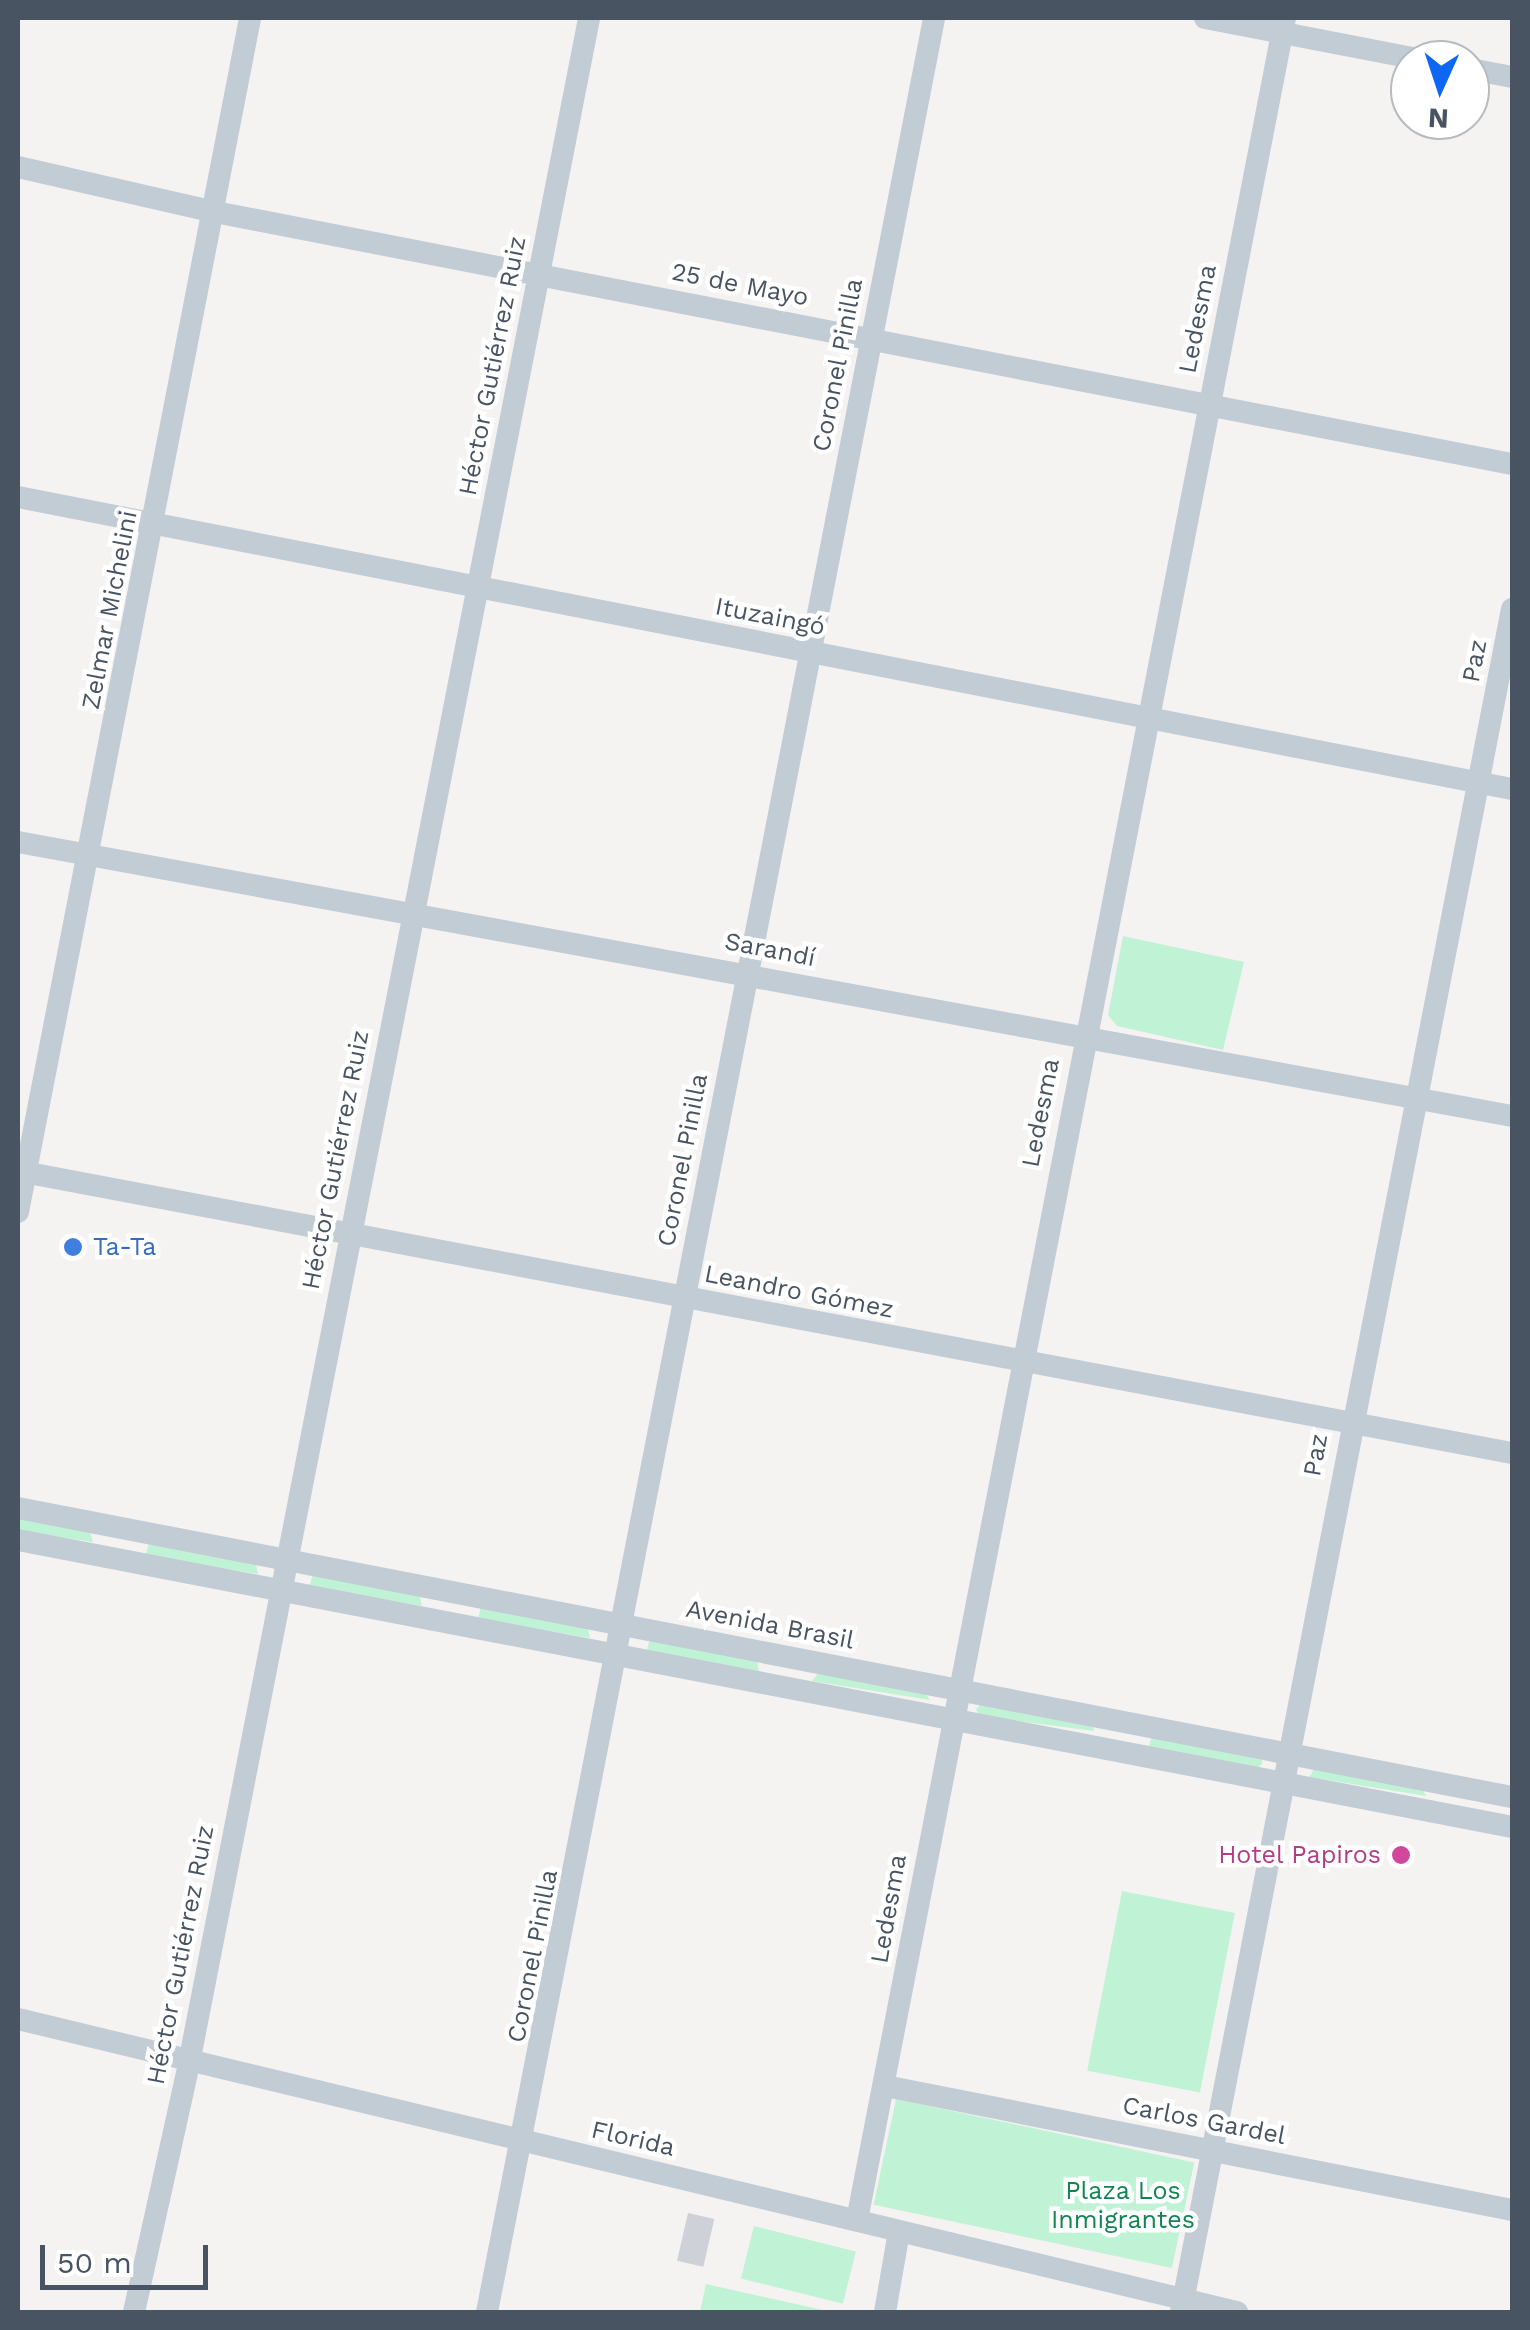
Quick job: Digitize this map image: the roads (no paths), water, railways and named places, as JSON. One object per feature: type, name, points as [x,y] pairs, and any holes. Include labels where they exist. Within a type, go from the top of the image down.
[{"type":"street","name":"Zelmar Michelini","points":[[18,1212],[22,1172],[155,527],[250,18]]},
{"type":"street","name":"Héctor Gutiérrez Ruiz","points":[[134,2312],[189,2063],[589,18]]},
{"type":"street","name":"Coronel Pinilla","points":[[488,2312],[526,2142],[746,974],[934,18]]},
{"type":"street","points":[[1205,18],[1283,25],[1390,52]]},
{"type":"street","name":"Ledesma","points":[[857,2220],[1020,1362],[1283,25]]},
{"type":"street","name":"25 de Mayo","points":[[18,166],[215,212],[1512,464]]},
{"type":"street","name":"Ituzaingó","points":[[18,498],[1512,789]]},
{"type":"street","name":"Paz","points":[[1182,2306],[1350,1423],[1512,608]]},
{"type":"street","name":"Sarandí","points":[[18,842],[1512,1116]]},
{"type":"street","name":"Leandro Gómez","points":[[22,1172],[1512,1453]]},
{"type":"street","name":"Avenida Brasil","points":[[18,1508],[1512,1798]]},
{"type":"street","points":[[18,1540],[618,1659],[1512,1827]]},
{"type":"street","name":"Florida","points":[[18,2019],[857,2220],[1182,2306],[1236,2312]]},
{"type":"street","name":"Carlos Gardel","points":[[885,2086],[1512,2210]]},
{"type":"street","points":[[885,2312],[899,2232]]},
{"type":"place","name":"Ta-Ta","points":[[73,1247]]},
{"type":"place","name":"Hotel Papiros","points":[[1401,1855]]},
{"type":"park label","name":"Plaza Los Inmigrantes","points":[[1123,2206]]}]
